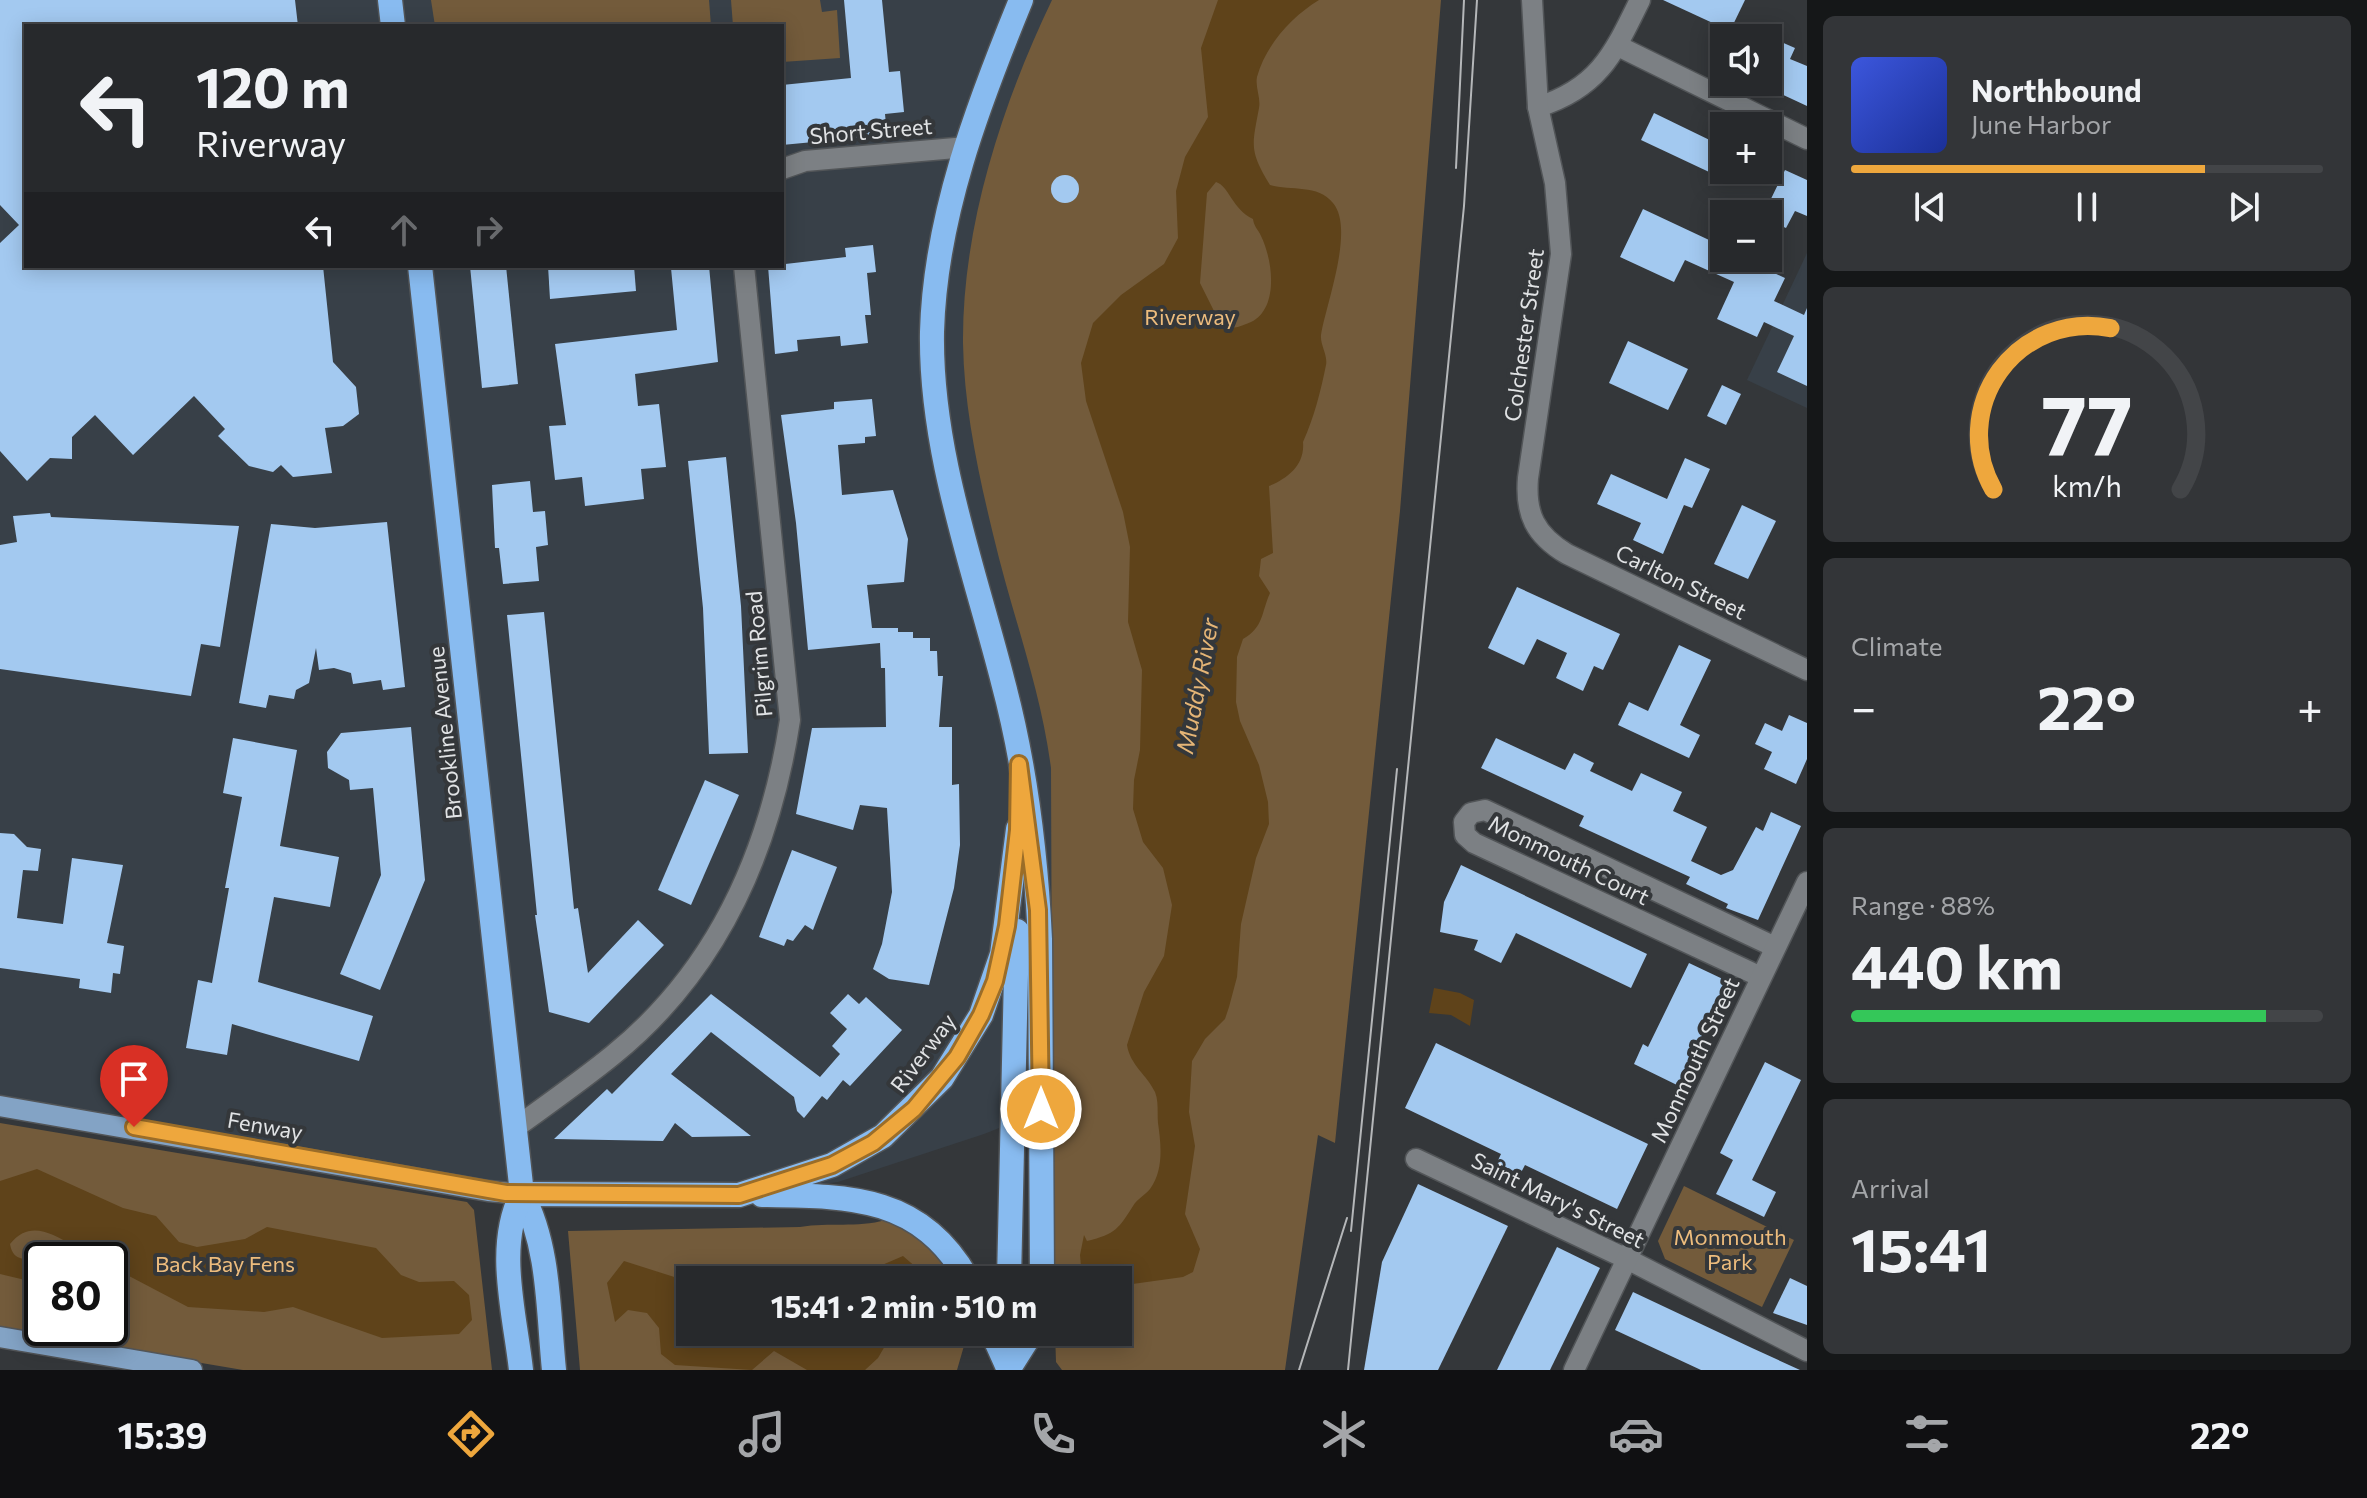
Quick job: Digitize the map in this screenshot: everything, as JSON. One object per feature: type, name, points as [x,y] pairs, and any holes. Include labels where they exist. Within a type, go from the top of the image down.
[{"type":"highway","points":[[390,0],[393,24]]},
{"type":"highway","name":"Riverway","points":[[1021,0],[967,147],[936,274],[934,374],[957,510],[1009,703],[1019,764],[1040,939],[1042,1266]]},
{"type":"highway","name":"Brookline Avenue","points":[[420,268],[522,1194],[533,1217],[542,1251],[554,1370]]},
{"type":"highway","name":"Riverway","points":[[522,1194],[739,1195],[817,1171],[862,1150],[908,1115],[942,1078],[975,1028],[995,981],[1016,860],[1019,764]]},
{"type":"highway","points":[[1009,1266],[1017,1050],[1016,860]]},
{"type":"highway","name":"Brookline Avenue","points":[[521,1370],[508,1247],[511,1219],[522,1194]]},
{"type":"highway","points":[[739,1195],[839,1197],[880,1204],[909,1217],[932,1234],[960,1266]]},
{"type":"highway","points":[[998,1346],[1009,1370]]},
{"type":"highway","points":[[1009,1346],[1009,1370]]},
{"type":"highway","points":[[1009,1370],[1024,1346]]},
{"type":"main road","name":"Fenway","points":[[0,1106],[488,1191],[522,1194]]},
{"type":"main road","points":[[0,1337],[192,1370]]},
{"type":"street","name":"Colchester Street","points":[[1532,0],[1538,107],[1555,183],[1561,254],[1527,494],[1527,508],[1538,532]]},
{"type":"street","points":[[1538,107],[1576,90],[1595,76],[1618,46],[1640,0]]},
{"type":"street","points":[[1618,46],[1807,139]]},
{"type":"street","name":"Short Street","points":[[784,168],[805,161],[967,147]]},
{"type":"street","name":"Pilgrim Road","points":[[515,1128],[615,1054],[695,970],[730,917],[762,847],[781,780],[790,720],[744,268]]},
{"type":"street","name":"Carlton Street","points":[[1538,532],[1567,554],[1807,670]]},
{"type":"street","name":"Monmouth Court","points":[[1761,977],[1474,843],[1465,835],[1464,822],[1471,813],[1485,810],[1775,947]]},
{"type":"street","name":"Monmouth Street","points":[[1574,1370],[1807,882]]},
{"type":"street","name":"Saint Mary's Street","points":[[1416,1159],[1627,1259],[1807,1351]]},
{"type":"shaded area","points":[[0,0],[1270,0],[1084,1094],[984,1134],[838,1182],[739,1195],[522,1194],[0,1106]]},
{"type":"shaded area","points":[[1807,253],[1807,408],[1747,380]]},
{"type":"green space","points":[[431,0],[709,0],[711,24],[435,24]]},
{"type":"green space","points":[[731,0],[820,0],[822,12],[837,10],[840,58],[784,62],[784,24],[733,24]]},
{"type":"green space","name":"Riverway","points":[[1052,0],[1441,0],[1400,511],[1335,1143],[1318,1135],[1285,1370],[1062,1370],[1056,1362],[1055,1346],[1132,1346],[1132,1266],[1053,1266],[1051,768],[1040,708],[987,511],[966,391],[963,343],[969,255],[988,167],[1034,40]]},
{"type":"green space","name":"Back Bay Fens","points":[[0,1123],[467,1202],[474,1210],[492,1370],[243,1370],[101,1346],[128,1346],[128,1242],[24,1242],[24,1333],[0,1329]]},
{"type":"green space","name":"Monmouth Park","points":[[1684,1186],[1794,1240],[1762,1307],[1665,1259],[1658,1241]]},
{"type":"green space","points":[[886,1220],[925,1245],[944,1266],[676,1266],[676,1346],[964,1346],[957,1370],[580,1370],[568,1231],[864,1224]]},
{"type":"water","name":"Muddy River","points":[[1218,0],[1319,0],[1281,33],[1257,77],[1259,104],[1254,148],[1258,164],[1270,185],[1312,191],[1327,197],[1339,215],[1341,230],[1337,267],[1321,335],[1326,365],[1317,404],[1298,464],[1289,475],[1269,486],[1273,553],[1261,559],[1259,576],[1270,593],[1255,630],[1243,639],[1237,657],[1236,702],[1240,721],[1259,765],[1268,802],[1269,824],[1256,858],[1241,924],[1237,977],[1229,1007],[1225,1019],[1205,1039],[1192,1061],[1189,1112],[1195,1146],[1185,1214],[1200,1249],[1193,1272],[1183,1277],[1132,1284],[1132,1266],[1081,1266],[1080,1255],[1084,1235],[1087,1241],[1116,1229],[1150,1189],[1158,1174],[1160,1148],[1156,1096],[1127,1045],[1144,992],[1164,956],[1172,905],[1163,868],[1143,842],[1133,809],[1134,780],[1140,750],[1142,670],[1128,622],[1130,547],[1123,512],[1086,401],[1081,363],[1093,323],[1121,295],[1164,264],[1178,238],[1176,191],[1185,157],[1208,117],[1201,48]],"holes":[[[1216,182],[1240,210],[1253,219],[1271,272],[1269,296],[1260,316],[1233,328],[1221,325],[1200,283],[1207,193]]]},
{"type":"water","points":[[1434,988],[1460,993],[1474,1000],[1470,1026],[1451,1015],[1429,1013]]},
{"type":"water","points":[[37,1169],[123,1208],[156,1216],[179,1242],[197,1247],[245,1239],[267,1227],[376,1248],[401,1275],[419,1282],[454,1281],[469,1295],[472,1320],[459,1334],[382,1338],[293,1307],[264,1312],[188,1307],[128,1275],[128,1242],[66,1242],[34,1230],[22,1234],[10,1244],[14,1254],[24,1259],[24,1280],[0,1274],[0,1181]]},
{"type":"water","points":[[903,1256],[915,1266],[880,1266]]},
{"type":"water","points":[[624,1261],[676,1278],[676,1346],[885,1346],[865,1370],[807,1370],[774,1351],[752,1370],[675,1365],[661,1354],[659,1328],[647,1313],[628,1310],[615,1322],[607,1283]]},
{"type":"building","points":[[0,0],[295,0],[298,24],[24,24],[24,268],[323,268],[333,362],[356,387],[359,414],[343,426],[325,428],[332,473],[293,477],[281,465],[273,472],[249,466],[218,436],[225,429],[194,396],[133,455],[95,415],[72,437],[72,459],[50,458],[27,481],[0,451],[0,243],[19,225],[0,205]]},
{"type":"building","points":[[844,0],[882,0],[889,72],[900,71],[904,112],[885,114],[887,135],[784,145],[784,85],[851,78]]},
{"type":"building","points":[[1663,0],[1745,0],[1733,24],[1715,24]]},
{"type":"building","points":[[1782,42],[1795,48],[1790,59],[1807,66],[1807,106],[1782,94]]},
{"type":"building","points":[[1654,113],[1710,140],[1710,172],[1641,140]]},
{"type":"building","points":[[1785,170],[1807,180],[1807,216],[1795,211],[1786,228],[1782,226],[1782,200],[1770,200],[1778,184],[1782,184]]},
{"type":"building","points":[[1065,175],[1075,179],[1079,189],[1075,199],[1065,203],[1055,199],[1051,189],[1055,179]]},
{"type":"building","points":[[1643,209],[1710,240],[1710,271],[1685,260],[1674,282],[1620,257]]},
{"type":"building","points":[[873,245],[876,272],[867,273],[871,315],[865,315],[868,343],[841,346],[840,336],[797,340],[798,351],[775,354],[768,268],[846,257],[845,248]]},
{"type":"building","points":[[470,268],[506,268],[518,384],[482,388]]},
{"type":"building","points":[[548,268],[634,268],[636,291],[550,299]]},
{"type":"building","points":[[671,268],[709,268],[718,362],[635,374],[638,406],[659,404],[666,467],[641,469],[644,499],[585,506],[582,477],[555,480],[549,426],[566,425],[555,344],[677,330]]},
{"type":"building","points":[[1712,272],[1772,272],[1785,278],[1774,301],[1804,315],[1807,308],[1807,386],[1777,372],[1794,336],[1764,322],[1757,337],[1717,319],[1734,282]]},
{"type":"building","points":[[1628,341],[1688,369],[1668,410],[1609,383]]},
{"type":"building","points":[[1722,385],[1741,394],[1726,425],[1707,416]]},
{"type":"building","points":[[872,399],[876,436],[865,437],[865,443],[838,445],[842,495],[893,490],[908,539],[904,582],[867,585],[872,628],[898,628],[898,632],[913,632],[913,638],[930,638],[930,651],[937,651],[938,676],[943,676],[939,727],[952,727],[952,785],[959,784],[960,845],[954,888],[929,985],[889,979],[873,969],[882,944],[892,892],[887,808],[860,805],[853,830],[796,814],[812,728],[886,727],[885,668],[881,668],[880,643],[808,650],[796,523],[781,415],[834,409],[834,402]]},
{"type":"building","points":[[726,457],[741,606],[748,753],[709,754],[703,608],[688,461]]},
{"type":"building","points":[[1685,458],[1710,469],[1692,508],[1684,505],[1663,554],[1633,540],[1641,523],[1597,504],[1611,474],[1667,499]]},
{"type":"building","points":[[530,481],[533,512],[545,511],[548,545],[536,547],[539,581],[503,584],[499,548],[495,548],[492,485]]},
{"type":"building","points":[[1742,505],[1776,521],[1748,579],[1714,564]]},
{"type":"building","points":[[50,513],[51,517],[239,526],[220,647],[201,644],[191,696],[0,669],[0,545],[17,542],[13,516]]},
{"type":"building","points":[[387,522],[405,687],[383,690],[381,680],[353,684],[351,673],[334,668],[319,670],[316,648],[309,683],[296,690],[294,699],[269,695],[266,708],[239,703],[271,524],[315,528]]},
{"type":"building","points":[[1517,587],[1620,634],[1603,670],[1594,666],[1583,691],[1556,678],[1567,653],[1537,639],[1524,665],[1488,648]]},
{"type":"building","points":[[544,612],[574,909],[578,908],[588,973],[638,920],[664,945],[589,1023],[549,1012],[535,915],[507,615]]},
{"type":"building","points":[[1679,645],[1711,660],[1680,725],[1700,735],[1689,758],[1618,725],[1629,702],[1648,711]]},
{"type":"building","points":[[1789,715],[1807,723],[1807,759],[1796,784],[1764,769],[1772,752],[1755,744],[1765,723],[1782,731]]},
{"type":"building","points":[[411,727],[425,880],[380,990],[340,974],[381,875],[373,788],[350,790],[349,780],[328,768],[327,752],[341,733]]},
{"type":"building","points":[[233,738],[297,750],[280,846],[339,857],[330,907],[274,897],[258,982],[373,1016],[359,1061],[232,1024],[227,1055],[186,1048],[198,980],[212,983],[229,888],[225,888],[242,797],[223,793]]},
{"type":"building","points":[[1496,738],[1565,770],[1574,753],[1594,763],[1590,771],[1632,791],[1641,773],[1682,792],[1673,811],[1707,827],[1691,861],[1721,875],[1733,870],[1756,827],[1763,831],[1771,812],[1801,826],[1758,920],[1726,908],[1728,904],[1686,884],[1690,877],[1579,826],[1584,816],[1481,768]]},
{"type":"building","points":[[705,780],[739,795],[691,905],[658,890]]},
{"type":"building","points":[[0,833],[14,834],[27,847],[41,849],[38,871],[23,870],[17,918],[63,924],[72,858],[123,865],[107,943],[124,946],[120,974],[113,973],[111,993],[79,988],[80,979],[0,968]]},
{"type":"building","points":[[792,850],[837,867],[813,930],[805,925],[793,941],[787,939],[784,946],[759,937]]},
{"type":"building","points":[[1461,865],[1647,954],[1631,988],[1516,933],[1501,963],[1474,950],[1478,940],[1440,932],[1444,902]]},
{"type":"building","points":[[1689,963],[1727,981],[1679,1086],[1634,1064],[1643,1044],[1648,1047]]},
{"type":"building","points":[[711,994],[820,1077],[840,1054],[832,1046],[847,1029],[830,1013],[848,994],[859,1004],[866,997],[902,1030],[850,1086],[843,1080],[827,1100],[822,1096],[804,1118],[797,1111],[794,1097],[711,1032],[671,1074],[751,1136],[692,1137],[675,1123],[663,1141],[554,1139],[607,1089],[612,1094]]},
{"type":"building","points":[[1436,1043],[1648,1144],[1617,1209],[1525,1165],[1515,1184],[1492,1173],[1501,1154],[1405,1108]]},
{"type":"building","points":[[1765,1062],[1801,1080],[1752,1180],[1776,1192],[1764,1217],[1716,1194],[1733,1160],[1720,1153]]},
{"type":"building","points":[[1418,1184],[1508,1226],[1438,1370],[1364,1370],[1382,1262]]},
{"type":"building","points":[[1557,1247],[1600,1268],[1550,1370],[1497,1370]]},
{"type":"building","points":[[1790,1278],[1807,1286],[1807,1325],[1773,1313]]},
{"type":"building","points":[[1633,1292],[1800,1370],[1701,1370],[1615,1330]]},
{"type":"tram line","points":[[1456,168],[1464,0]]},
{"type":"tram line","points":[[1348,1370],[1464,206],[1477,0]]},
{"type":"tram line","points":[[1351,1231],[1397,769]]},
{"type":"tram line","points":[[1299,1370],[1347,1218]]},
{"type":"route","points":[[134,1127],[452,1185],[522,1194],[739,1195],[832,1165],[873,1143],[914,1109],[957,1057],[981,1015],[995,981],[1007,926],[1016,860],[1019,764],[1040,939],[1041,1109]]}]
